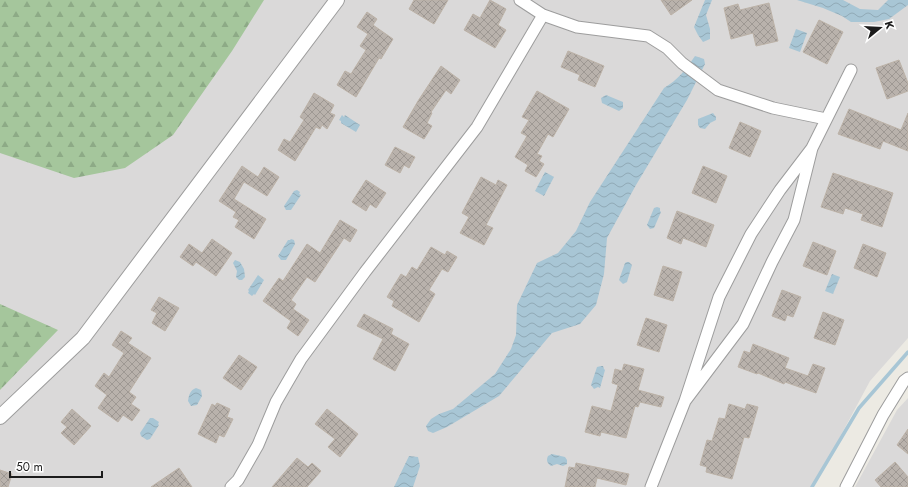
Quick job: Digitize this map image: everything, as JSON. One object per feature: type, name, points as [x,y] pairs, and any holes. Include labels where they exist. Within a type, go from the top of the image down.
[{"type":"street","points":[[0,417],[83,338],[337,0]]},
{"type":"street","points":[[520,0],[543,15],[577,27],[648,36],[667,48],[682,63],[718,90],[772,108],[826,120]]},
{"type":"street","points":[[231,487],[238,480],[258,445],[276,402],[301,359],[365,272],[477,127],[543,15]]},
{"type":"street","points":[[651,487],[685,401],[719,297],[751,234],[780,190],[812,148],[851,70]]},
{"type":"street","points":[[685,401],[744,324],[772,262],[794,220],[812,148]]},
{"type":"street","points":[[846,487],[883,415],[904,381],[908,378]]},
{"type":"shaded area","points":[[0,0],[908,0],[908,338],[870,381],[813,487],[0,487]]},
{"type":"shaded area","points":[[908,398],[908,487],[855,487],[897,410]]},
{"type":"green space","points":[[0,0],[264,0],[232,51],[173,135],[125,168],[74,178],[0,153]]},
{"type":"green space","points":[[0,304],[58,330],[0,390]]},
{"type":"water","points":[[705,0],[712,0],[706,15],[710,29],[710,39],[703,42],[694,27]]},
{"type":"water","points":[[797,0],[843,0],[860,9],[878,10],[888,0],[908,0],[908,5],[889,19],[874,22],[851,22],[842,16],[823,8]]},
{"type":"water","points":[[796,29],[807,33],[800,52],[789,48]]},
{"type":"water","points":[[695,56],[704,59],[705,64],[687,100],[636,185],[607,238],[604,274],[596,305],[580,324],[552,333],[499,396],[447,427],[433,433],[428,431],[426,426],[431,419],[439,414],[453,409],[495,374],[511,349],[516,335],[517,305],[537,263],[558,253],[576,231],[590,202],[664,88],[678,78]]},
{"type":"water","points":[[606,95],[623,102],[623,108],[619,111],[602,103],[601,98]]},
{"type":"water","points":[[713,113],[716,120],[710,123],[705,129],[700,128],[698,125],[698,119]]},
{"type":"water","points":[[342,115],[344,117],[345,115],[360,125],[356,132],[341,123],[339,120]]},
{"type":"water","points":[[545,172],[554,177],[544,196],[535,191]]},
{"type":"water","points":[[297,190],[301,195],[291,210],[286,210],[284,206],[294,191]]},
{"type":"water","points":[[654,208],[660,208],[661,212],[654,228],[650,229],[647,225]]},
{"type":"water","points":[[288,240],[294,240],[295,244],[286,260],[281,260],[278,256]]},
{"type":"water","points":[[235,260],[240,262],[244,269],[245,277],[242,280],[239,280],[236,277],[237,271],[233,263]]},
{"type":"water","points":[[627,262],[632,265],[627,282],[623,284],[619,280],[625,263]]},
{"type":"water","points":[[832,274],[840,277],[833,294],[825,291]]},
{"type":"water","points":[[258,275],[264,280],[255,295],[254,294],[252,296],[248,293],[248,290]]},
{"type":"water","points":[[603,366],[605,370],[600,388],[598,387],[594,389],[591,385],[597,367]]},
{"type":"water","points":[[196,388],[201,390],[202,396],[197,405],[191,406],[188,401],[189,397],[191,391]]},
{"type":"water","points":[[150,418],[153,418],[159,422],[159,425],[150,439],[147,440],[141,436],[140,433]]},
{"type":"water","points":[[552,454],[565,457],[567,464],[563,466],[557,464],[551,466],[547,459],[548,456]]},
{"type":"water","points":[[409,456],[418,457],[420,466],[413,487],[394,487]]},
{"type":"building","points":[[414,0],[448,0],[434,24],[409,9]]},
{"type":"building","points":[[490,0],[506,9],[498,25],[506,30],[495,48],[464,30],[473,14],[480,18]]},
{"type":"building","points":[[661,0],[692,0],[671,15]]},
{"type":"building","points":[[769,3],[778,41],[756,46],[753,33],[731,39],[724,8],[738,4],[740,10]]},
{"type":"building","points":[[367,12],[377,19],[373,25],[393,39],[381,59],[379,58],[356,97],[337,85],[345,71],[351,74],[366,50],[360,46],[368,34],[357,27]]},
{"type":"building","points":[[819,20],[843,32],[827,64],[803,52]]},
{"type":"building","points":[[568,51],[604,66],[595,87],[578,80],[580,75],[561,67]]},
{"type":"building","points":[[899,60],[908,83],[908,91],[887,99],[876,68]]},
{"type":"building","points":[[441,66],[460,80],[451,94],[446,90],[431,112],[432,113],[427,123],[432,126],[424,139],[403,127]]},
{"type":"building","points":[[537,91],[569,109],[553,137],[548,134],[537,154],[542,156],[539,161],[544,164],[536,177],[525,171],[528,165],[515,157],[527,136],[521,133],[529,120],[522,117]]},
{"type":"building","points":[[314,93],[334,105],[330,113],[335,115],[327,129],[322,125],[320,129],[316,127],[295,161],[278,150],[284,139],[290,142],[304,120],[300,117]]},
{"type":"building","points":[[849,109],[901,130],[908,113],[908,151],[883,141],[880,149],[838,134]]},
{"type":"building","points":[[740,122],[761,131],[750,157],[729,148]]},
{"type":"building","points":[[395,147],[415,157],[409,168],[404,165],[400,173],[385,165]]},
{"type":"building","points":[[242,166],[258,177],[264,167],[279,177],[267,196],[244,182],[234,199],[266,219],[254,239],[235,227],[239,220],[233,217],[236,212],[219,201]]},
{"type":"building","points":[[703,166],[727,176],[716,203],[692,193]]},
{"type":"building","points":[[833,173],[893,193],[882,227],[861,220],[863,214],[845,208],[843,214],[821,207]]},
{"type":"building","points":[[481,177],[496,185],[498,180],[507,185],[486,225],[493,228],[484,245],[460,233],[469,217],[462,213]]},
{"type":"building","points":[[366,180],[386,193],[376,208],[370,204],[366,211],[352,202]]},
{"type":"building","points":[[677,211],[714,225],[706,247],[683,238],[681,244],[667,238]]},
{"type":"building","points":[[340,220],[357,230],[350,242],[344,238],[315,282],[307,277],[291,300],[296,304],[293,309],[309,320],[298,336],[287,328],[291,321],[263,301],[279,278],[283,281],[307,244],[320,253]]},
{"type":"building","points":[[212,239],[232,253],[216,276],[196,262],[193,266],[180,257],[189,244],[202,253]]},
{"type":"building","points":[[813,242],[836,251],[827,275],[803,266]]},
{"type":"building","points":[[863,244],[886,253],[877,277],[854,268]]},
{"type":"building","points":[[431,247],[445,255],[447,251],[457,257],[448,272],[442,269],[429,290],[435,294],[419,322],[392,306],[394,301],[387,297],[401,274],[406,277],[412,267],[417,270]]},
{"type":"building","points":[[663,266],[682,272],[673,301],[654,295]]},
{"type":"building","points":[[782,290],[801,297],[793,317],[787,315],[785,321],[772,316]]},
{"type":"building","points":[[159,297],[179,308],[165,331],[152,323],[157,313],[151,310]]},
{"type":"building","points":[[823,312],[844,320],[835,345],[814,338]]},
{"type":"building","points":[[364,314],[393,329],[391,334],[409,344],[395,371],[373,359],[383,339],[357,326]]},
{"type":"building","points":[[646,318],[667,325],[659,352],[637,345]]},
{"type":"building","points":[[121,331],[132,338],[128,343],[151,358],[129,392],[136,397],[131,404],[140,410],[132,421],[123,415],[118,422],[98,408],[107,395],[95,386],[104,373],[109,377],[124,353],[112,345]]},
{"type":"building","points":[[753,344],[789,358],[785,368],[808,376],[813,364],[825,368],[816,393],[785,382],[784,384],[758,373],[757,374],[738,367],[744,351],[750,353]]},
{"type":"building","points":[[239,355],[257,367],[241,390],[223,378]]},
{"type":"building","points":[[624,364],[644,369],[638,390],[664,397],[661,407],[640,402],[638,407],[635,406],[626,438],[601,432],[600,436],[585,432],[592,406],[611,411],[618,385],[612,383],[615,369],[622,371]]},
{"type":"building","points":[[217,403],[230,409],[227,417],[233,419],[224,437],[219,435],[216,443],[198,434],[212,404],[215,406]]},
{"type":"building","points":[[729,404],[745,409],[747,404],[758,407],[749,438],[744,437],[732,479],[706,472],[707,467],[700,465],[707,440],[712,441],[719,418],[725,419]]},
{"type":"building","points":[[72,409],[91,426],[74,445],[61,433],[67,427],[61,422]]},
{"type":"building","points":[[327,409],[358,434],[340,457],[328,447],[335,439],[315,424]]},
{"type":"building","points":[[908,429],[908,454],[897,445]]},
{"type":"building","points":[[297,458],[308,467],[312,463],[321,471],[307,487],[272,487]]},
{"type":"building","points":[[895,462],[908,477],[908,487],[881,487],[875,480]]},
{"type":"building","points":[[576,463],[629,474],[626,485],[597,478],[595,487],[565,487],[569,467],[575,468]]},
{"type":"building","points":[[179,468],[192,487],[151,487]]},
{"type":"building","points":[[0,470],[12,474],[8,487],[0,487]]},
{"type":"waterway","points":[[812,487],[859,408],[908,352]]}]
